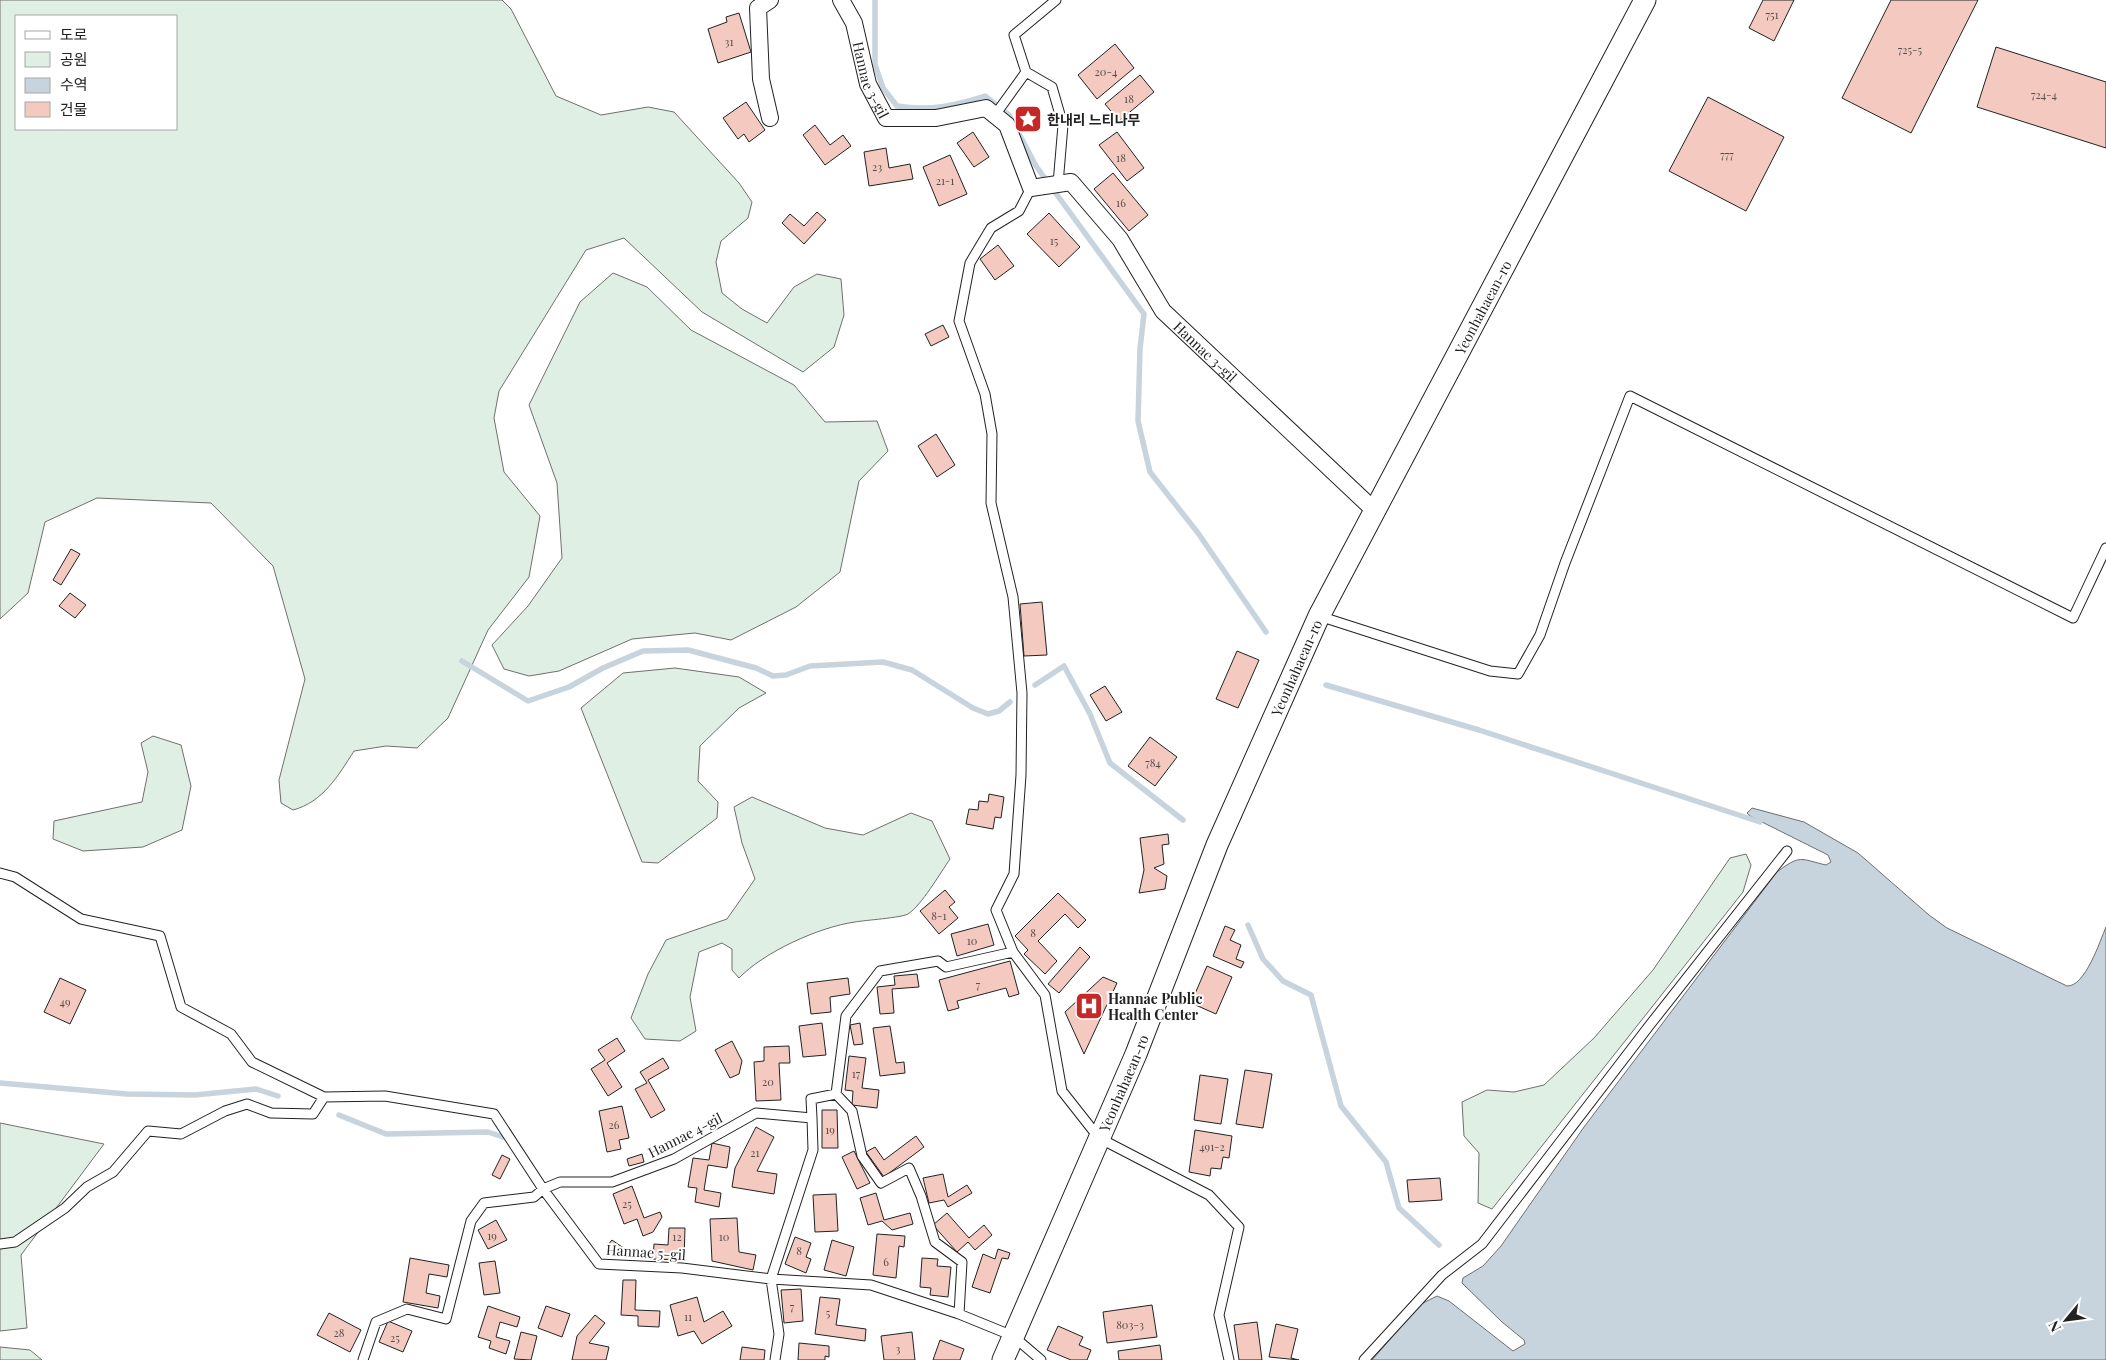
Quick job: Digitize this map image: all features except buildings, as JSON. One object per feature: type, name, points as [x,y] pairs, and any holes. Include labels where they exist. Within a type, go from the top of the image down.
[{"type":"street","points":[[770,0],[758,8],[761,78],[770,118]]},
{"type":"street","name":"Hannae 3-gil","points":[[841,0],[854,23],[868,84],[886,118],[936,118],[986,108],[994,115]]},
{"type":"street","name":"Yeonhahaean-ro","points":[[1003,1360],[1136,1054],[1217,845],[1319,616],[1645,0]]},
{"type":"street","points":[[994,115],[1007,125],[1031,188],[1058,184]]},
{"type":"street","name":"Hannae 3-gil","points":[[1058,184],[1071,182],[1120,239],[1163,312],[1374,510]]},
{"type":"lane","points":[[1056,0],[1014,35],[1026,72],[1052,87],[1055,96],[1063,125],[1058,184]]},
{"type":"lane","points":[[994,115],[1026,72]]},
{"type":"lane","points":[[1031,188],[1018,211],[991,228],[970,263],[959,322],[985,394],[992,434],[991,503],[1013,597],[1021,684],[1021,775],[1014,874],[996,910],[1013,952],[1045,995],[1062,1092],[1099,1138],[1209,1195],[1239,1227],[1219,1315],[1229,1360]]},
{"type":"lane","points":[[1319,616],[1490,671],[1518,674],[1540,635],[1565,563],[1630,396],[2073,618],[2106,548]]},
{"type":"lane","points":[[1364,1360],[1442,1275],[1482,1244],[1649,1026],[1787,851]]},
{"type":"lane","points":[[0,873],[15,877],[81,918],[160,936],[182,1006],[231,1034],[252,1062],[324,1097],[385,1096],[494,1114],[543,1189],[534,1196],[484,1203],[471,1221],[446,1319],[407,1309],[376,1322],[363,1360]]},
{"type":"lane","points":[[958,1314],[962,1262],[935,1242],[921,1196],[909,1168],[881,1183],[862,1156],[852,1112],[836,1094],[846,1016],[880,970],[938,961],[946,967],[1013,952]]},
{"type":"lane","points":[[775,1360],[779,1334],[771,1279],[813,1150],[811,1099],[836,1094]]},
{"type":"lane","points":[[0,1244],[15,1242],[65,1208],[87,1188],[113,1172],[148,1131],[181,1134],[193,1130],[225,1111],[247,1104],[272,1113],[313,1114],[324,1097]]},
{"type":"lane","name":"Hannae 4-gil","points":[[543,1189],[560,1182],[612,1182],[674,1159],[756,1113],[812,1118]]},
{"type":"lane","name":"Hannae 5-gil","points":[[543,1189],[600,1264],[682,1268],[771,1279],[871,1284],[958,1314],[1013,1336],[1041,1360]]},
{"type":"green space","points":[[0,0],[502,0],[511,9],[556,96],[601,115],[648,107],[674,112],[739,183],[752,202],[748,218],[721,241],[716,262],[722,293],[742,309],[767,323],[794,287],[817,274],[841,279],[844,315],[834,347],[803,372],[702,312],[624,238],[586,250],[499,391],[494,418],[504,472],[540,516],[529,577],[488,630],[448,718],[417,748],[386,746],[354,751],[329,787],[304,806],[293,810],[281,803],[279,780],[305,679],[273,566],[211,503],[97,498],[45,522],[28,593],[0,619]]},
{"type":"green space","points":[[613,273],[647,287],[691,330],[794,385],[825,422],[877,421],[888,451],[859,481],[840,572],[796,607],[731,640],[695,633],[632,639],[559,671],[529,676],[504,669],[492,645],[528,606],[562,558],[557,483],[529,405],[580,302]]},
{"type":"green space","points":[[675,668],[739,677],[766,693],[739,708],[700,746],[698,781],[718,802],[717,818],[658,863],[642,862],[581,708],[623,673]]},
{"type":"green space","points":[[153,736],[181,745],[191,786],[182,830],[143,847],[83,851],[53,839],[54,821],[142,802],[148,772],[141,743]]},
{"type":"green space","points":[[752,797],[825,828],[863,835],[911,813],[932,821],[950,859],[925,897],[908,914],[841,925],[809,935],[777,950],[750,968],[739,978],[732,970],[732,949],[722,943],[699,952],[690,997],[696,1031],[680,1041],[645,1039],[631,1018],[648,974],[666,940],[727,919],[755,879],[742,843],[734,807]]},
{"type":"green space","points":[[1746,854],[1751,865],[1743,892],[1492,1209],[1478,1203],[1479,1153],[1464,1136],[1462,1102],[1487,1090],[1514,1092],[1544,1085],[1594,1038],[1653,970],[1730,858]]},
{"type":"green space","points":[[0,1123],[104,1144],[21,1255],[27,1328],[0,1331]]},
{"type":"green space","points":[[0,1347],[30,1350],[42,1360],[0,1360]]},
{"type":"water","points":[[1752,808],[1804,822],[1858,853],[1929,915],[1947,928],[2067,986],[2074,984],[2086,971],[2106,927],[2106,1360],[1372,1360],[1421,1304],[1437,1296],[1449,1301],[1513,1351],[1525,1344],[1524,1340],[1502,1322],[1462,1283],[1463,1278],[1483,1266],[1501,1246],[1584,1127],[1777,872],[1796,860],[1826,865],[1831,862],[1828,855],[1750,816],[1747,813]]},
{"type":"waterway","points":[[875,0],[875,65],[883,88],[897,106],[942,107],[985,96],[1009,115],[1036,166],[1144,314],[1140,349],[1138,421],[1150,472],[1198,533],[1266,632]]},
{"type":"waterway","points":[[462,661],[528,701],[569,687],[603,668],[643,651],[688,650],[756,668],[773,676],[786,675],[810,666],[883,662],[912,670],[973,708],[988,714],[999,711],[1010,702]]},
{"type":"waterway","points":[[1035,685],[1064,666],[1090,714],[1110,763],[1183,820]]},
{"type":"waterway","points":[[1326,685],[1479,730],[1760,822]]},
{"type":"waterway","points":[[1248,925],[1263,959],[1283,981],[1311,995],[1341,1106],[1386,1162],[1399,1208],[1439,1245]]},
{"type":"waterway","points":[[0,1083],[127,1094],[195,1095],[256,1089],[278,1096]]},
{"type":"waterway","points":[[339,1115],[386,1134],[488,1132],[509,1139]]},
{"type":"place","name":"한내리 느티나무","points":[[1028,119]]},
{"type":"place","name":"Hannae Public Health Center","points":[[1089,1006]]}]
